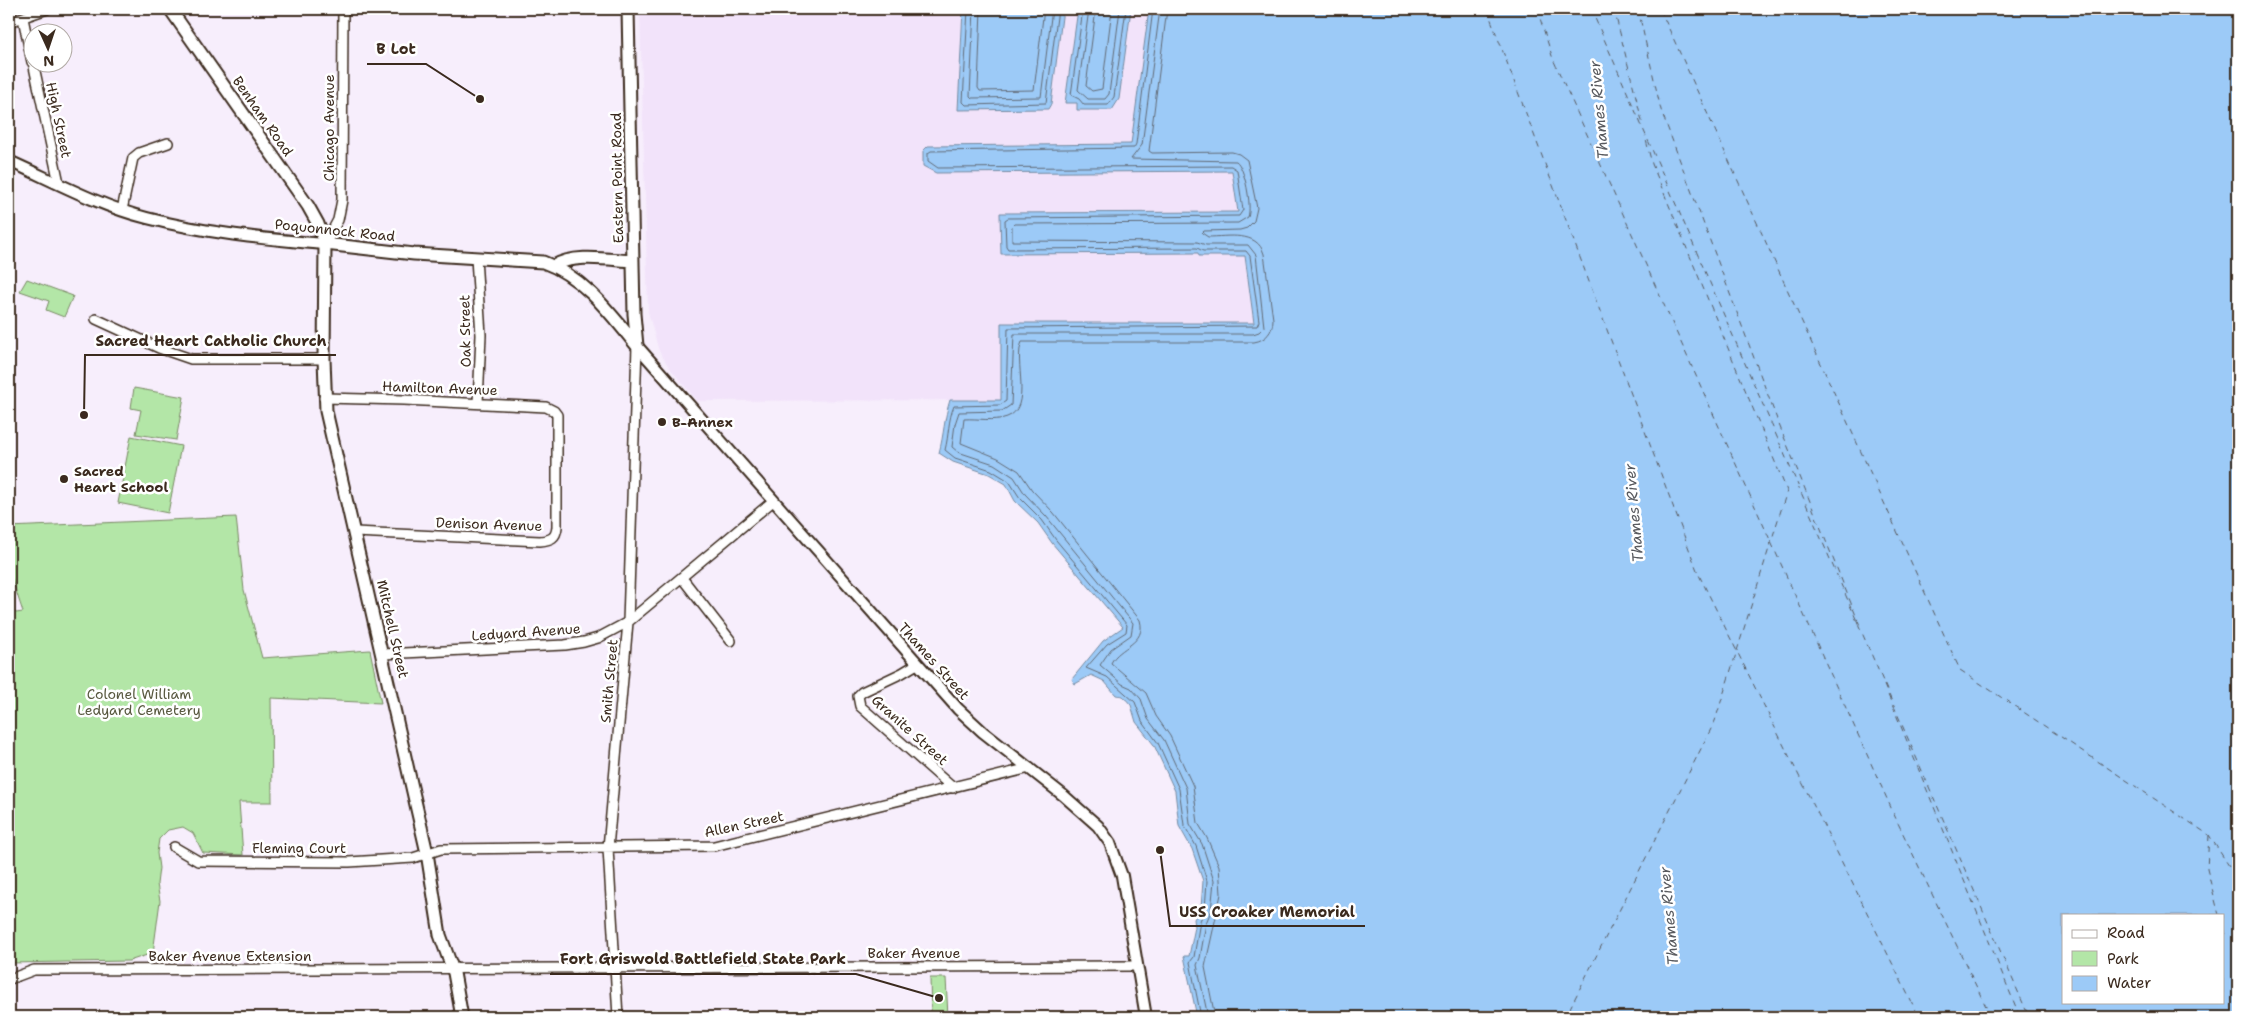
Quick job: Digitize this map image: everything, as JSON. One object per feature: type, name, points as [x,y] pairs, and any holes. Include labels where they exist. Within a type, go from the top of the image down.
[{"type":"main road","name":"Benham Road","points":[[170,9],[308,206],[318,224],[324,244]]},
{"type":"main road","name":"Eastern Point Road","points":[[628,9],[633,261],[637,346]]},
{"type":"main road","name":"Poquonnock Road","points":[[324,244],[414,254],[528,260],[554,266],[582,284],[637,346]]},
{"type":"main road","name":"Mitchell Street","points":[[324,244],[324,398],[427,853],[440,935],[452,969],[462,1017]]},
{"type":"main road","points":[[554,266],[564,261],[578,260],[633,261]]},
{"type":"street","points":[[9,22],[47,9]]},
{"type":"street","name":"Chicago Avenue","points":[[324,244],[338,220],[342,200],[343,9]]},
{"type":"street","name":"High Street","points":[[23,18],[24,22]]},
{"type":"street","name":"High Street","points":[[35,72],[59,183]]},
{"type":"street","points":[[122,210],[133,158],[168,143]]},
{"type":"street","name":"Poquonnock Road","points":[[9,161],[122,210],[147,218],[221,232],[324,244]]},
{"type":"street","name":"Oak Street","points":[[476,258],[481,335],[478,403]]},
{"type":"street","points":[[96,319],[159,348],[192,359],[324,360]]},
{"type":"street","name":"Thames Street","points":[[637,346],[958,709],[983,732],[1030,768],[1098,826],[1114,851],[1122,876],[1146,1017]]},
{"type":"street","name":"Smith Street","points":[[618,1017],[608,848],[628,622],[637,346]]},
{"type":"street","name":"Hamilton Avenue","points":[[324,398],[478,403],[546,407],[554,411]]},
{"type":"street","name":"Denison Avenue","points":[[355,532],[540,541],[552,538],[556,535],[557,526],[558,420],[554,411]]},
{"type":"street","name":"Ledyard Avenue","points":[[383,654],[584,642],[628,622],[773,501]]},
{"type":"street","points":[[682,578],[731,641]]},
{"type":"street","name":"Granite Street","points":[[917,664],[902,674],[862,692],[858,696],[858,701],[860,706],[885,730],[953,788]]},
{"type":"street","name":"Allen Street","points":[[427,853],[441,849],[702,847],[727,844],[1030,768]]},
{"type":"street","name":"Fleming Court","points":[[174,847],[198,861],[349,862],[413,858],[427,853]]},
{"type":"street","name":"Baker Avenue","points":[[452,969],[1137,966]]},
{"type":"street","name":"Baker Avenue Extension","points":[[10,979],[34,970],[452,969]]},
{"type":"shaded area","points":[[640,9],[963,9],[958,110],[1048,109],[1051,104],[1063,9],[1078,9],[1065,102],[1077,103],[1077,110],[1119,99],[1131,9],[1149,9],[1131,144],[928,146],[923,166],[937,173],[1232,171],[1238,212],[1001,213],[1001,253],[1199,253],[1199,256],[1245,256],[1254,323],[1002,323],[1001,400],[697,401],[669,367],[659,351],[648,312]]},
{"type":"green space","points":[[27,279],[73,296],[64,317],[46,310],[49,301],[20,291]]},
{"type":"green space","points":[[134,388],[184,397],[176,440],[136,434],[141,410],[131,408]]},
{"type":"green space","points":[[131,436],[181,446],[168,513],[118,503]]},
{"type":"green space","name":"Colonel William Ledyard Cemetery","points":[[236,517],[244,590],[262,658],[370,650],[381,703],[271,698],[272,802],[239,802],[243,855],[203,853],[193,833],[183,827],[168,830],[159,839],[157,884],[160,901],[153,953],[129,961],[9,963],[9,607],[16,613],[23,612],[9,570],[9,527]]},
{"type":"green space","points":[[930,978],[946,978],[948,1017],[931,1017]]},
{"type":"water","points":[[963,9],[1063,9],[1051,104],[1048,109],[958,110]]},
{"type":"water","points":[[1078,9],[1131,9],[1119,99],[1112,110],[1077,110],[1077,103],[1065,103]]},
{"type":"water","name":"Thames River","points":[[1149,9],[2238,9],[2238,1017],[1197,1017],[1184,956],[1189,956],[1195,927],[1194,919],[1201,908],[1203,881],[1192,849],[1179,826],[1175,791],[1154,745],[1136,722],[1131,705],[1123,696],[1116,695],[1104,681],[1091,675],[1075,684],[1072,679],[1103,641],[1123,627],[1052,543],[1038,523],[1015,501],[1006,484],[989,474],[953,462],[939,453],[950,400],[1001,400],[1001,323],[1254,323],[1245,256],[1199,256],[1198,253],[1001,254],[1000,213],[1238,212],[1232,171],[936,173],[923,166],[923,151],[928,146],[1131,144]]},
{"type":"ferry route","points":[[1487,9],[1698,573],[1919,1017]]},
{"type":"ferry route","points":[[1537,9],[1553,59],[1897,821],[1991,1017]]},
{"type":"ferry route","points":[[1591,9],[2029,1017]]},
{"type":"ferry route","points":[[1614,9],[1643,125]]},
{"type":"ferry route","points":[[1638,9],[1661,110],[1778,422],[1861,628]]},
{"type":"ferry route","points":[[1660,9],[1960,670],[2209,835],[2231,869],[2238,903]]},
{"type":"ferry route","points":[[1562,1017],[1570,1008],[1715,721],[1787,491],[1652,164],[1645,136]]},
{"type":"ferry route","points":[[1884,685],[2020,1017]]},
{"type":"ferry route","points":[[2209,835],[2207,869],[2219,914]]},
{"type":"place","name":"B Lot","points":[[480,99]]},
{"type":"place","name":"Sacred Heart Catholic Church","points":[[84,415]]},
{"type":"place","name":"B-Annex","points":[[662,422]]},
{"type":"place","name":"Sacred Heart School","points":[[64,479]]},
{"type":"place","name":"USS Croaker Memorial","points":[[1160,850]]},
{"type":"place","name":"Fort Griswold Battlefield State Park","points":[[939,998]]}]
